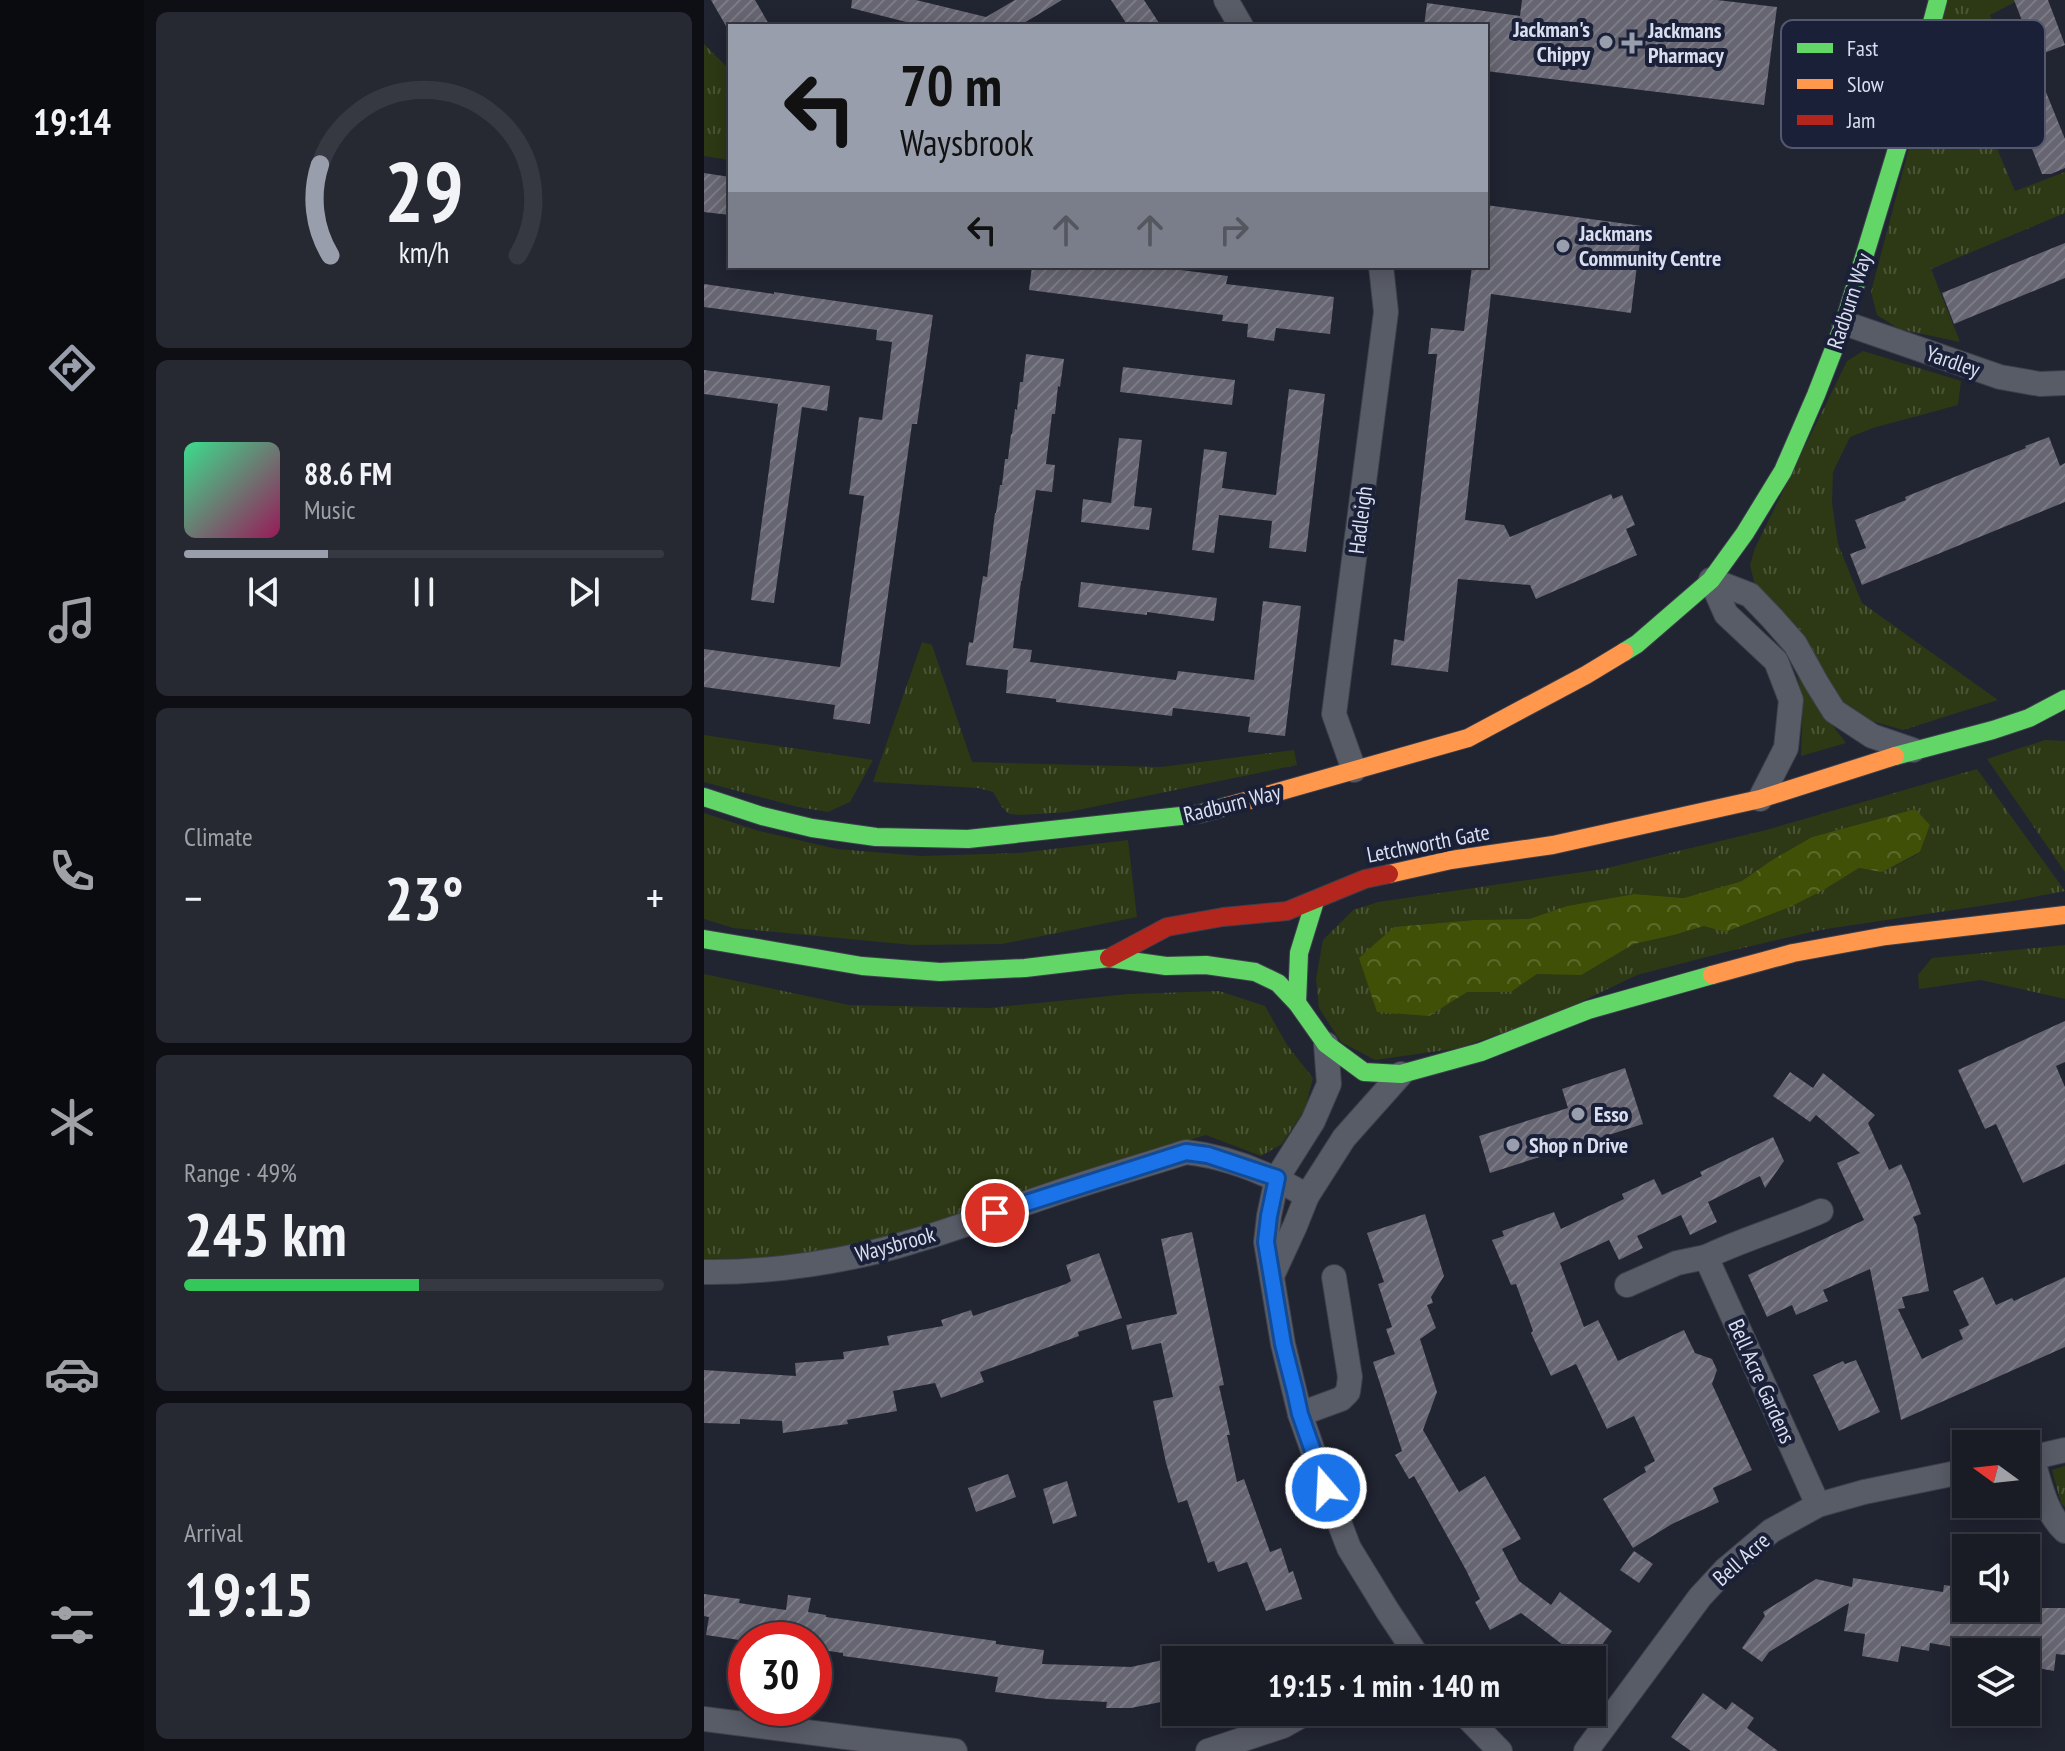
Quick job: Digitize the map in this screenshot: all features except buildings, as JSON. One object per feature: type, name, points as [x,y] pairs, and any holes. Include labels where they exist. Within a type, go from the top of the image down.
[{"type":"main road","name":"Radburn Way","points":[[1933,20],[1938,0]]},
{"type":"main road","name":"Radburn Way","points":[[704,797],[812,828],[876,837],[968,839],[1199,814],[1468,738],[1586,675],[1637,644],[1711,580],[1745,533],[1783,471],[1844,323],[1897,148]]},
{"type":"main road","name":"Letchworth Gate","points":[[1109,958],[1167,927],[1223,917],[1287,911],[1365,879],[1451,860],[1553,845],[1760,799],[1913,750],[1993,730],[2029,718],[2065,699]]},
{"type":"main road","name":"Letchworth Gate","points":[[2029,718],[2065,714]]},
{"type":"main road","points":[[1297,1003],[1299,953],[1315,901]]},
{"type":"main road","points":[[704,939],[862,966],[940,972],[1025,968],[1109,958],[1166,966],[1206,965],[1255,972],[1278,983],[1297,1003],[1326,1044],[1364,1072],[1401,1074],[1481,1052],[1588,1010],[1793,953],[1886,936],[2065,915]]},
{"type":"street","points":[[1226,0],[1240,24]]},
{"type":"street","name":"Hadleigh","points":[[1354,770],[1334,714],[1386,312],[1381,268]]},
{"type":"street","name":"Yardley","points":[[1844,323],[2000,377],[2040,384],[2065,383]]},
{"type":"street","points":[[1711,580],[1750,595],[1772,618],[1795,644],[1834,711],[1872,736],[1913,750]]},
{"type":"street","points":[[1711,580],[1726,614],[1776,661],[1791,700],[1786,748],[1760,799]]},
{"type":"street","points":[[1326,1044],[1329,1084],[1313,1121],[1277,1178],[1266,1242],[1283,1344],[1300,1414],[1349,1548],[1404,1646]]},
{"type":"street","points":[[1272,1276],[1307,1196],[1344,1138],[1401,1074]]},
{"type":"street","name":"Waysbrook","points":[[704,1272],[778,1268],[853,1257],[913,1242],[1050,1194],[1186,1152],[1208,1155],[1277,1178],[1307,1196]]},
{"type":"street","points":[[1627,1285],[1677,1263],[1706,1257],[1821,1211]]},
{"type":"street","name":"Bell Acre Gardens","points":[[1706,1257],[1818,1505]]},
{"type":"street","points":[[1300,1414],[1341,1399],[1348,1392],[1350,1377],[1334,1277]]},
{"type":"street","points":[[2040,1456],[2065,1450]]},
{"type":"street","name":"Bell Acre","points":[[1586,1751],[1700,1597],[1725,1570],[1771,1531],[1818,1505],[1952,1474]]},
{"type":"street","points":[[2040,1488],[2049,1511],[2065,1531]]},
{"type":"street","points":[[704,1719],[955,1751]]},
{"type":"street","points":[[1208,1751],[1283,1726]]},
{"type":"street","points":[[1476,1726],[1500,1751]]},
{"type":"green space","points":[[1948,0],[2019,0],[1990,15],[1992,20],[1943,20]]},
{"type":"green space","points":[[704,44],[728,68],[728,160],[704,156]]},
{"type":"green space","points":[[1909,148],[1997,148],[2015,191],[2065,172],[2065,213],[1931,269],[1960,342],[1899,329],[1877,315],[1871,292]]},
{"type":"green space","points":[[1863,351],[1961,381],[1958,405],[1850,437],[1833,472],[1832,503],[1838,544],[1862,603],[1998,700],[1903,730],[1868,720],[1835,701],[1756,589],[1750,565],[1755,548],[1847,361]]},
{"type":"green space","points":[[922,642],[932,645],[972,762],[1161,767],[1294,750],[1297,765],[1068,812],[1021,815],[1009,814],[993,792],[978,788],[873,782]]},
{"type":"green space","points":[[1797,675],[1846,743],[1801,756],[1803,699]]},
{"type":"green space","points":[[704,735],[873,760],[850,802],[828,812],[704,782]]},
{"type":"green space","points":[[2045,740],[2065,741],[2065,872],[1987,759]]},
{"type":"green space","points":[[1977,769],[2065,891],[1820,930],[1637,975],[1549,1017],[1459,1048],[1375,1060],[1341,1042],[1319,1008],[1316,979],[1323,940],[1353,910],[1378,902],[1603,869],[1766,830]],"holes":[[[1914,809],[1930,825],[1920,853],[1882,872],[1859,868],[1825,889],[1674,935],[1634,944],[1581,974],[1537,974],[1511,992],[1467,992],[1394,927],[1529,919],[1567,906],[1634,894],[1684,898],[1742,881],[1812,837]]]},
{"type":"green space","points":[[1915,809],[1930,825],[1920,852],[1882,872],[1859,868],[1792,906],[1725,932],[1704,926],[1634,944],[1581,975],[1537,974],[1511,992],[1467,992],[1429,1016],[1377,1012],[1359,958],[1394,927],[1529,919],[1567,906],[1634,894],[1684,898],[1742,881],[1812,837]]},
{"type":"green space","points":[[704,813],[756,830],[837,849],[921,856],[1019,853],[1128,840],[1137,917],[1002,944],[912,945],[733,928],[704,919]]},
{"type":"green space","points":[[2065,945],[2065,999],[1981,980],[1919,989],[1918,975],[1932,958]]},
{"type":"green space","points":[[704,974],[849,1005],[989,1008],[1129,994],[1219,991],[1265,1006],[1287,1045],[1313,1078],[1305,1109],[1282,1144],[1261,1156],[1206,1135],[872,1242],[774,1258],[704,1259]]},
{"type":"green space","points":[[2065,1466],[2065,1507],[2061,1503],[2052,1470]]},
{"type":"traffic: fast","points":[[1933,20],[1938,0]]},
{"type":"traffic: fast","points":[[1624,652],[1711,580],[1745,533],[1783,471],[1844,323],[1897,148]]},
{"type":"traffic: fast","points":[[1895,756],[2029,718],[2065,699]]},
{"type":"traffic: fast","points":[[704,797],[812,828],[876,837],[968,839],[1199,814],[1228,806]]},
{"type":"traffic: fast","points":[[1297,1003],[1299,953],[1315,901]]},
{"type":"traffic: fast","points":[[704,939],[862,966],[940,972],[1025,968],[1109,958],[1166,966],[1206,965],[1255,972],[1278,983],[1297,1003],[1326,1044],[1364,1072],[1401,1074],[1481,1052],[1588,1010],[1712,975]]},
{"type":"traffic: slow","points":[[1228,806],[1468,738],[1624,652]]},
{"type":"traffic: slow","points":[[1389,874],[1451,860],[1553,845],[1760,799],[1895,756]]},
{"type":"traffic: slow","points":[[1712,975],[1793,953],[1886,936],[2065,915]]},
{"type":"traffic: jam","points":[[1109,958],[1167,927],[1223,917],[1287,911],[1365,879],[1389,874]]},
{"type":"place","name":"Jackman's Chippy","points":[[1606,42]]},
{"type":"place","name":"Jackmans Pharmacy","points":[[1632,43]]},
{"type":"place","name":"Jackmans Community Centre","points":[[1563,246]]},
{"type":"place","name":"Esso","points":[[1578,1114]]},
{"type":"place","name":"Shop n Drive","points":[[1513,1145]]},
{"type":"route","points":[[995,1213],[1186,1152],[1208,1155],[1277,1178],[1266,1242],[1283,1344],[1300,1414],[1326,1488]]}]
